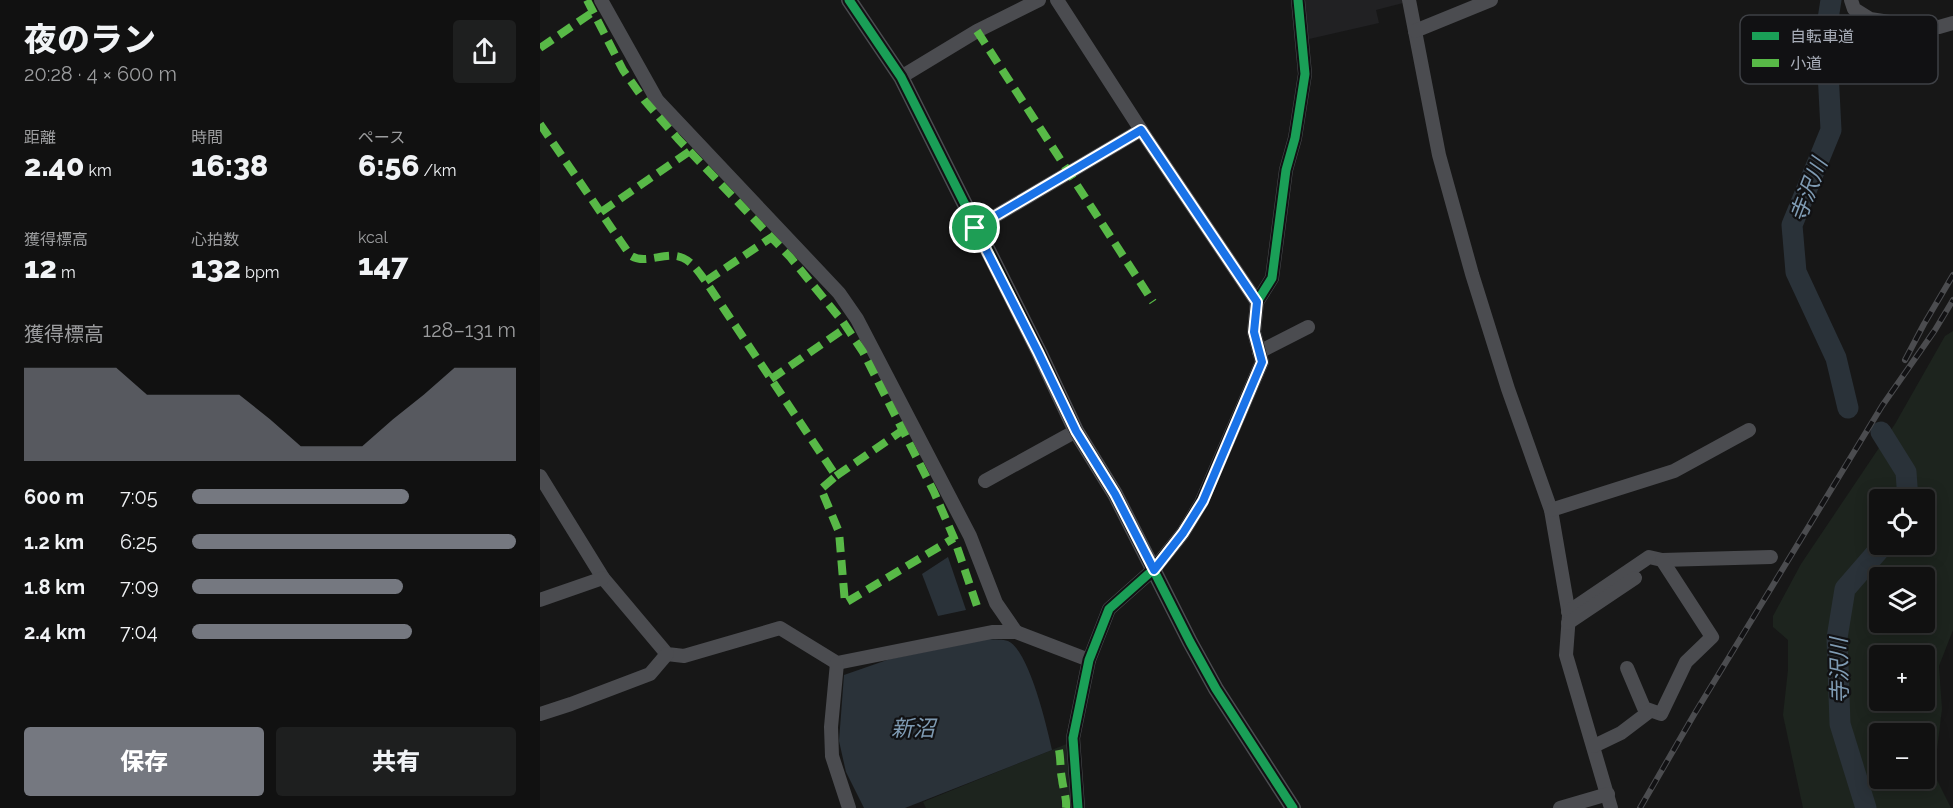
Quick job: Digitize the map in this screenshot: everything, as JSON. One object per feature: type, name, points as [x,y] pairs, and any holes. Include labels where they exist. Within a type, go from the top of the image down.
[{"type":"street","points":[[601,0],[657,100],[839,292],[857,319],[970,536],[996,603],[1016,632]]},
{"type":"street","points":[[849,0],[901,77],[1076,431],[1115,494],[1190,642],[1216,689],[1293,808]]},
{"type":"street","points":[[901,77],[977,31],[1039,0]]},
{"type":"street","points":[[1057,0],[1257,302]]},
{"type":"street","points":[[1078,808],[1073,738],[1089,660],[1109,609],[1154,570],[1183,533],[1203,501],[1262,362],[1254,332],[1257,302],[1272,278],[1286,170],[1295,138],[1305,74],[1298,0]]},
{"type":"street","points":[[1409,0],[1439,154],[1508,389],[1551,510],[1568,617],[1566,656],[1609,801],[1560,808]]},
{"type":"street","points":[[1415,31],[1491,0]]},
{"type":"street","points":[[1851,0],[1854,9],[1864,15]]},
{"type":"street","points":[[1938,27],[1953,23]]},
{"type":"street","points":[[975,228],[1141,130]]},
{"type":"street","points":[[1259,351],[1308,327]]},
{"type":"street","points":[[1551,510],[1674,471],[1749,430]]},
{"type":"street","points":[[985,481],[1076,431]]},
{"type":"street","points":[[540,476],[603,578],[667,654],[684,656],[780,628],[837,663],[992,632],[1016,632],[1089,660]]},
{"type":"street","points":[[1568,617],[1649,557],[1662,560],[1771,557]]},
{"type":"street","points":[[1627,668],[1644,708],[1661,714],[1686,662],[1712,637],[1662,560]]},
{"type":"street","points":[[540,600],[603,578]]},
{"type":"street","points":[[540,714],[650,674],[667,654]]},
{"type":"street","points":[[837,663],[831,727],[832,756],[849,808]]},
{"type":"street","points":[[1594,746],[1621,733],[1650,711]]},
{"type":"shaded area","points":[[1303,0],[1402,0],[1403,3],[1376,10],[1379,23],[1309,39]]},
{"type":"shaded area","points":[[1953,331],[1953,630],[1939,666],[1942,709],[1935,766],[1935,723],[1869,723],[1869,789],[1935,789],[1935,776],[1951,808],[1803,808],[1783,715],[1788,670],[1788,640],[1773,627],[1773,616],[1801,564],[1895,424],[1945,336]]},
{"type":"shaded area","points":[[1069,743],[1074,808],[926,808],[923,802]]},
{"type":"water","points":[[948,557],[966,610],[938,616],[922,574]]},
{"type":"water","name":"新沼","points":[[989,639],[1008,641],[1016,647],[1023,659],[1036,690],[1052,750],[905,808],[864,808],[846,772],[839,741],[844,675],[890,659]]},
{"type":"waterway","name":"寺沢川","points":[[1829,15],[1831,0]]},
{"type":"waterway","name":"寺沢川","points":[[1829,84],[1831,130],[1792,225],[1796,272],[1836,358],[1848,408]]},
{"type":"waterway","name":"寺沢川","points":[[1881,432],[1906,472],[1907,489]]},
{"type":"waterway","name":"寺沢川","points":[[1866,808],[1840,724],[1837,638],[1845,589],[1874,555]]},
{"type":"railway","points":[[1905,360],[1953,275]]},
{"type":"railway","points":[[1640,808],[1695,713],[1882,406],[1953,300]]},
{"type":"marked path","points":[[587,0],[623,70],[645,101],[790,257],[843,322],[863,352],[934,492],[954,538],[978,609]]},
{"type":"marked path","points":[[540,48],[593,12]]},
{"type":"marked path","points":[[977,31],[1153,302]]},
{"type":"marked path","points":[[540,124],[630,255],[642,259],[676,256],[692,264],[836,476],[821,489],[839,532],[845,603],[954,538]]},
{"type":"marked path","points":[[601,212],[690,151]]},
{"type":"marked path","points":[[706,281],[772,237]]},
{"type":"marked path","points":[[771,379],[847,327]]},
{"type":"marked path","points":[[836,476],[903,430]]},
{"type":"marked path","points":[[1059,750],[1066,808]]},
{"type":"cycle path","points":[[849,0],[901,77],[1039,352],[1076,431],[1115,494],[1190,642],[1216,689],[1293,808]]},
{"type":"cycle path","points":[[1078,808],[1073,738],[1089,660],[1109,609],[1154,569],[1183,533],[1201,503],[1262,362],[1254,332],[1257,302],[1272,278],[1286,170],[1295,138],[1305,74],[1298,0]]},
{"type":"route","points":[[1141,130],[1257,302],[1254,332],[1262,362],[1203,501],[1183,533],[1154,570],[1115,494],[1076,431],[975,228],[1141,130]]}]
